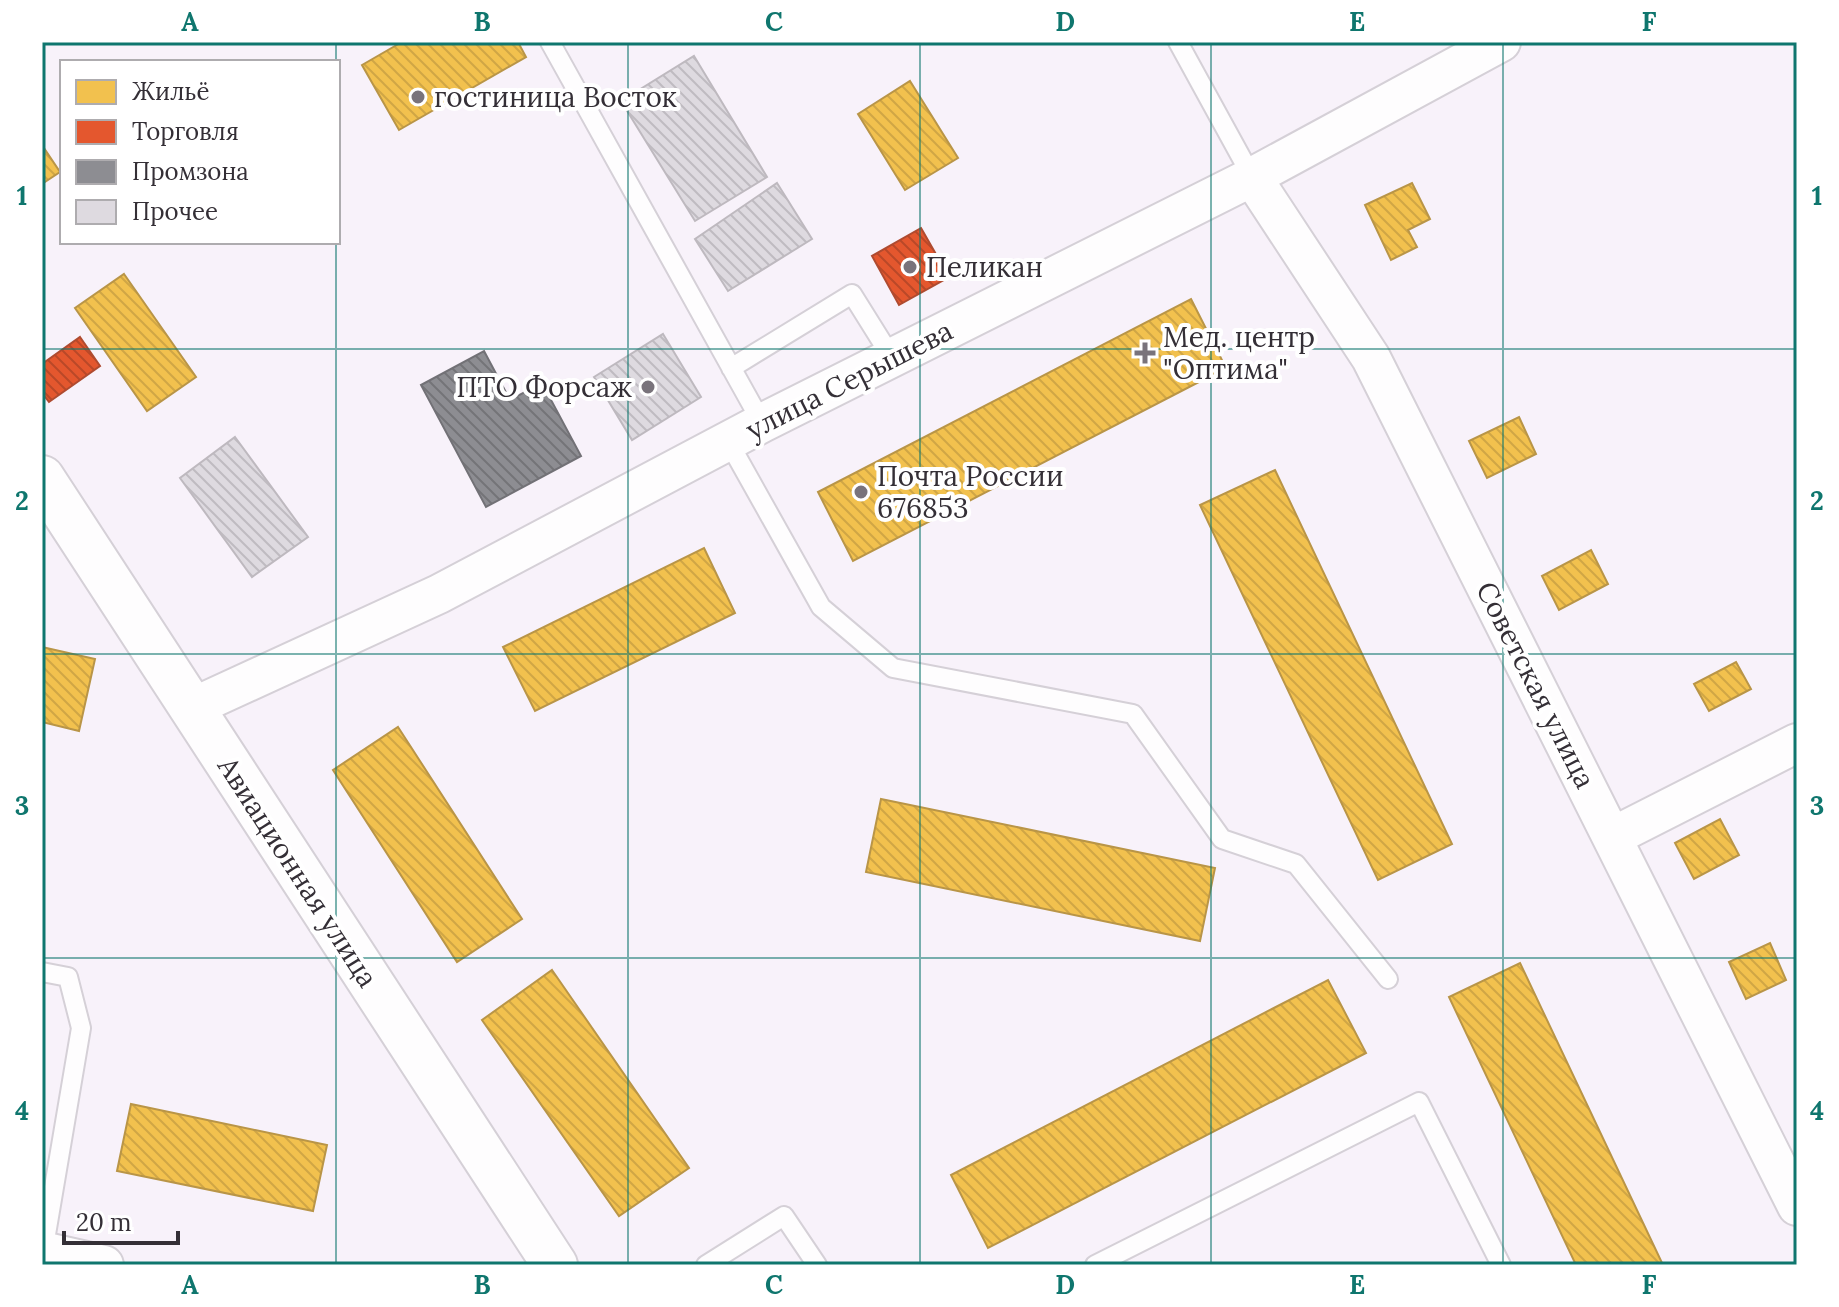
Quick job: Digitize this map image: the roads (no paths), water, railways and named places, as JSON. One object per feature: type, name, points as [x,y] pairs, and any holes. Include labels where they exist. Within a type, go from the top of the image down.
[{"type":"street","name":"улица Серышева","points":[[191,708],[439,594],[762,423],[1252,177],[1501,42]]},
{"type":"street","name":"Советская улица","points":[[1252,177],[1371,358],[1797,1206]]},
{"type":"street","name":"Авиационная улица","points":[[42,478],[555,1265]]},
{"type":"street","points":[[1612,837],[1797,743]]},
{"type":"street","points":[[42,1252],[104,1265]]},
{"type":"lane","points":[[550,42],[762,423]]},
{"type":"lane","points":[[1178,42],[1252,177]]},
{"type":"lane","points":[[731,368],[852,294],[892,358]]},
{"type":"lane","points":[[728,441],[821,607],[893,668],[1133,714],[1222,839],[1296,864],[1388,979]]},
{"type":"lane","points":[[42,972],[68,977],[81,1028],[42,1252]]},
{"type":"lane","points":[[1095,1265],[1419,1102],[1501,1265]]},
{"type":"lane","points":[[706,1265],[784,1216],[817,1265]]},
{"type":"place","name":"гостиница Восток","points":[[418,97]]},
{"type":"place","name":"Пеликан","points":[[910,267]]},
{"type":"place","name":"Мед. центр \"Оптима\"","points":[[1145,353]]},
{"type":"place","name":"ПТО Форсаж","points":[[648,387]]},
{"type":"place","name":"Почта России 676853","points":[[861,492]]}]
